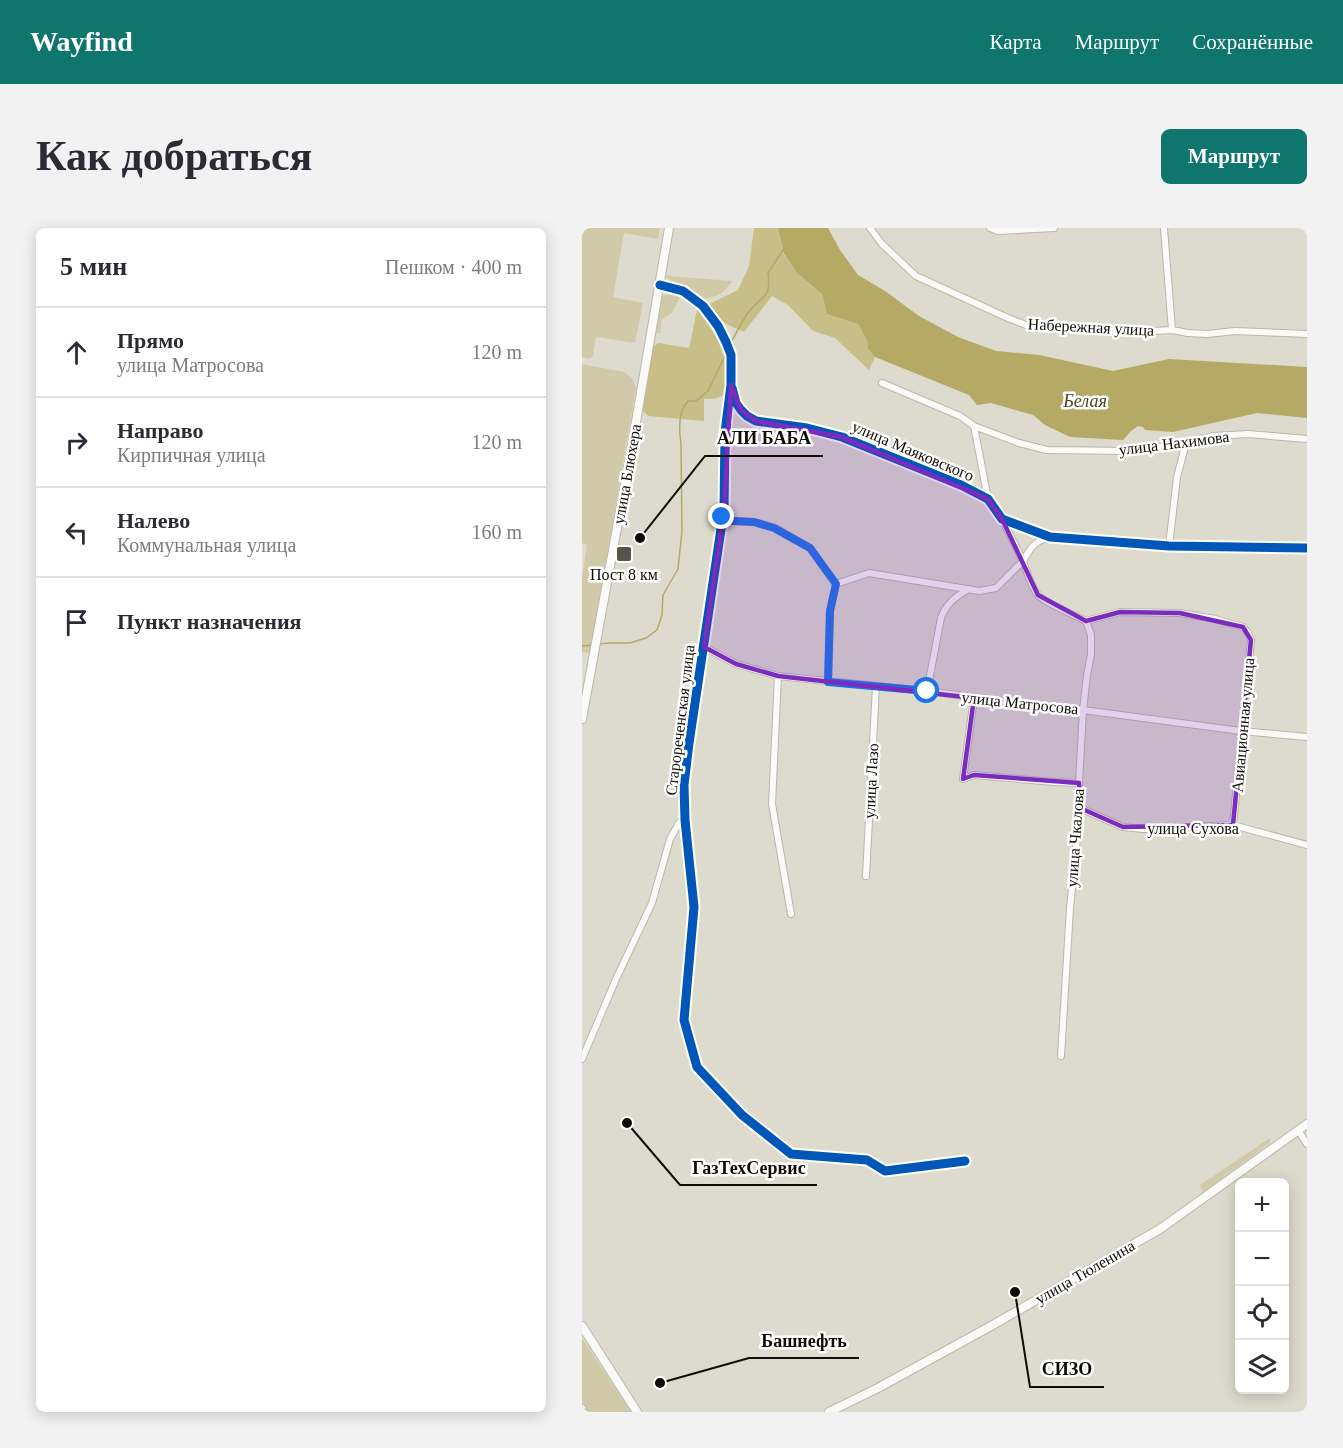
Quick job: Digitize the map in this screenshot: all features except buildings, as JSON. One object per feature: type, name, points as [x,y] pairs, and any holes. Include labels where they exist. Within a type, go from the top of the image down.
[{"type":"main road","name":"улица Блюхера","points":[[582,719],[669,228]]},
{"type":"main road","name":"улица Тюленина","points":[[829,1412],[981,1332],[1160,1229],[1307,1124]]},
{"type":"main road","points":[[582,1326],[637,1412]]},
{"type":"street","name":"Набережная улица","points":[[870,228],[882,244],[916,276],[1026,325],[1137,332],[1172,330],[1188,333],[1235,331],[1307,333]]},
{"type":"street","points":[[990,228],[998,231],[1054,228]]},
{"type":"street","points":[[1164,228],[1172,330]]},
{"type":"street","name":"Старореченская улица","points":[[660,285],[683,291],[703,306],[718,326],[731,355],[731,385],[725,432],[724,509],[684,785],[685,820],[694,908],[684,1020],[697,1068],[742,1115],[791,1154],[867,1160],[885,1171],[965,1161]]},
{"type":"street","name":"улица Нахимова","points":[[882,383],[960,416],[974,426],[1019,443],[1047,450],[1131,451],[1186,443],[1214,436],[1248,434],[1307,439]]},
{"type":"street","name":"улица Маяковского","points":[[731,385],[736,403],[747,416],[756,421],[807,428],[842,437],[961,485],[988,499],[1002,519],[1038,595],[1086,621]]},
{"type":"street","points":[[974,426],[988,499]]},
{"type":"street","points":[[1169,546],[1178,477],[1186,443]]},
{"type":"street","points":[[722,517],[774,528],[810,548],[836,584],[830,611],[828,682]]},
{"type":"street","points":[[1002,519],[1050,537],[1169,546],[1307,548]]},
{"type":"street","points":[[836,584],[869,573],[967,590],[979,591],[996,588],[1023,561],[1033,544],[1050,537]]},
{"type":"street","points":[[927,691],[944,610],[951,600],[967,590]]},
{"type":"street","name":"Авиационная улица","points":[[1086,621],[1120,612],[1180,614],[1215,619],[1243,627],[1248,633],[1251,640],[1233,825]]},
{"type":"street","name":"улица Чкалова","points":[[1061,1056],[1070,908],[1080,808],[1083,710],[1091,654],[1091,635],[1086,621]]},
{"type":"street","name":"улица Матросова","points":[[704,647],[736,664],[778,676],[927,691],[1241,731],[1307,737]]},
{"type":"street","points":[[778,676],[772,804],[791,914]]},
{"type":"street","name":"улица Лазо","points":[[866,876],[876,686]]},
{"type":"street","points":[[974,698],[963,779],[974,775],[1054,783],[1079,783]]},
{"type":"street","name":"улица Сухова","points":[[1080,808],[1123,827],[1143,829],[1233,825],[1307,845]]},
{"type":"street","points":[[582,1059],[652,903],[670,839],[679,823],[685,820]]},
{"type":"street","points":[[1298,1130],[1307,1144]]},
{"type":"highlighted area","points":[[731,385],[741,410],[756,421],[842,437],[988,499],[1002,519],[1038,595],[1086,621],[1120,612],[1180,613],[1243,627],[1251,640],[1233,825],[1123,827],[1080,808],[1079,783],[974,775],[963,779],[974,698],[778,676],[736,664],[704,647],[724,509]]},
{"type":"shaded area","points":[[582,228],[660,228],[658,239],[624,233],[613,297],[643,303],[635,343],[596,337],[593,356],[589,359],[582,357]]},
{"type":"shaded area","points":[[754,228],[778,228],[784,255],[797,273],[822,294],[827,314],[858,324],[867,340],[868,349],[875,357],[869,370],[835,338],[813,331],[788,305],[772,296],[744,332],[723,322],[710,311],[708,306],[711,303],[738,290],[749,266]]},
{"type":"shaded area","points":[[664,275],[732,281],[716,296],[700,299]]},
{"type":"shaded area","points":[[669,294],[680,297],[672,313],[662,319],[660,333],[655,333],[661,296]]},
{"type":"shaded area","points":[[697,310],[722,350],[726,384],[724,393],[719,397],[704,399],[704,421],[648,416],[642,410],[652,347],[659,343],[689,348]]},
{"type":"shaded area","points":[[582,364],[624,372],[632,378],[636,388],[590,653],[582,652],[582,577],[587,545],[582,543]]},
{"type":"shaded area","points":[[1270,1138],[1270,1143],[1203,1192],[1200,1185]]},
{"type":"shaded area","points":[[582,1338],[631,1412],[582,1412]]},
{"type":"water","name":"Белая","points":[[778,228],[828,228],[858,275],[919,316],[958,337],[996,351],[1039,355],[1113,371],[1169,359],[1307,367],[1307,418],[1257,413],[1173,432],[1145,430],[1138,426],[1123,440],[1070,437],[1045,425],[1033,415],[991,403],[977,405],[969,395],[875,357],[868,349],[867,340],[858,324],[827,314],[822,294],[797,273],[784,254]]},
{"type":"waterway","points":[[730,345],[747,314],[767,293],[768,273],[783,250]]},
{"type":"waterway","points":[[598,644],[630,643],[646,638],[657,630],[662,615],[663,595],[678,569],[682,531],[680,427],[682,410],[688,401],[696,401],[708,391],[727,352]]},
{"type":"waterway","points":[[582,646],[593,645]]},
{"type":"railway","points":[[582,1405],[588,1412]]},
{"type":"cycle path","points":[[660,285],[683,291],[703,306],[718,326],[731,355],[731,385],[725,432],[724,509],[684,785],[685,820],[694,907],[684,1020],[697,1067],[742,1115],[791,1154],[867,1160],[885,1171],[965,1161]]},
{"type":"cycle path","points":[[732,388],[736,403],[741,410],[756,421],[807,428],[842,437],[961,485],[988,499],[1002,519],[1050,537],[1169,546],[1307,548]]},
{"type":"place","name":"АЛИ БАБА","points":[[640,538]]},
{"type":"place","name":"Пост 8 км","points":[[624,554]]},
{"type":"place","name":"ГазТехСервис","points":[[627,1123]]},
{"type":"place","name":"СИЗО","points":[[1015,1292]]},
{"type":"place","name":"Башнефть","points":[[660,1383]]},
{"type":"route","points":[[722,517],[774,528],[810,548],[836,584],[830,611],[828,682],[927,691]]}]
